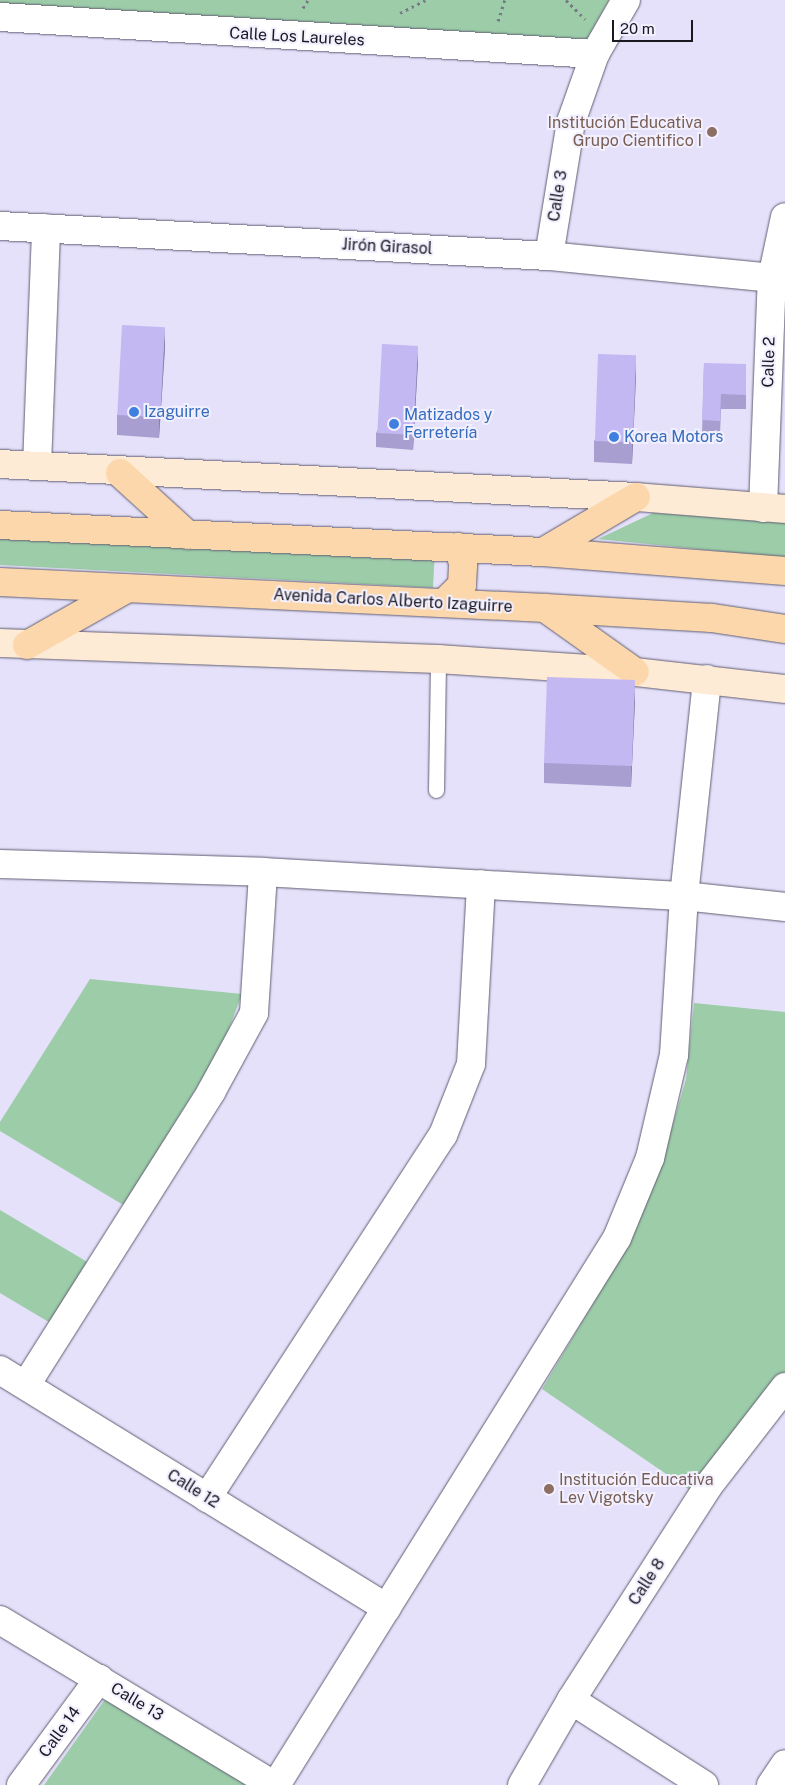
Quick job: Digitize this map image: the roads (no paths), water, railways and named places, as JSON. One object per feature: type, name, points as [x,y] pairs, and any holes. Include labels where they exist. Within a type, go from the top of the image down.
[{"type":"main road","points":[[120,472],[188,535]]},
{"type":"main road","points":[[543,552],[636,497]]},
{"type":"main road","points":[[0,525],[458,547],[785,571]]},
{"type":"main road","points":[[445,602],[462,585],[463,563],[458,547]]},
{"type":"main road","name":"Avenida Carlos Alberto Izaguirre","points":[[0,582],[445,602],[712,618],[785,629]]},
{"type":"main road","points":[[27,645],[126,589]]},
{"type":"main road","points":[[545,608],[635,672]]},
{"type":"street","name":"Calle 3","points":[[549,256],[571,122],[595,54],[626,0]]},
{"type":"street","name":"Calle Los Laureles","points":[[0,17],[595,54]]},
{"type":"street","name":"Calle 2","points":[[774,509],[772,278],[785,218]]},
{"type":"street","name":"Jirón Girasol","points":[[0,226],[549,256],[772,278]]},
{"type":"street","points":[[36,466],[46,228]]},
{"type":"street","points":[[0,464],[120,472],[636,497],[774,509]]},
{"type":"street","points":[[0,643],[438,659],[635,672],[785,689]]},
{"type":"street","points":[[275,1785],[617,1238],[650,1158],[674,1055],[684,896],[707,679]]},
{"type":"street","points":[[0,864],[263,872],[684,896],[785,906]]},
{"type":"street","points":[[26,1385],[211,1092],[254,1013],[263,872]]},
{"type":"street","points":[[207,1498],[442,1135],[471,1064],[481,884]]},
{"type":"street","name":"Calle 12","points":[[0,1370],[387,1608]]},
{"type":"street","name":"Calle 8","points":[[522,1785],[571,1700],[709,1485],[785,1387]]},
{"type":"street","name":"Calle 13","points":[[0,1620],[275,1785]]},
{"type":"street","name":"Calle 14","points":[[20,1785],[99,1679]]},
{"type":"street","points":[[571,1700],[704,1785]]},
{"type":"street","points":[[771,1785],[785,1764]]},
{"type":"lane","points":[[436,790],[438,659]]},
{"type":"place","name":"Institución Educativa Grupo Cientifico I","points":[[712,132]]},
{"type":"place","name":"Izaguirre","points":[[134,412]]},
{"type":"place","name":"Matizados y Ferretería","points":[[394,424]]},
{"type":"place","name":"Korea Motors","points":[[614,437]]},
{"type":"place","name":"Institución Educativa Lev Vigotsky","points":[[549,1489]]}]
